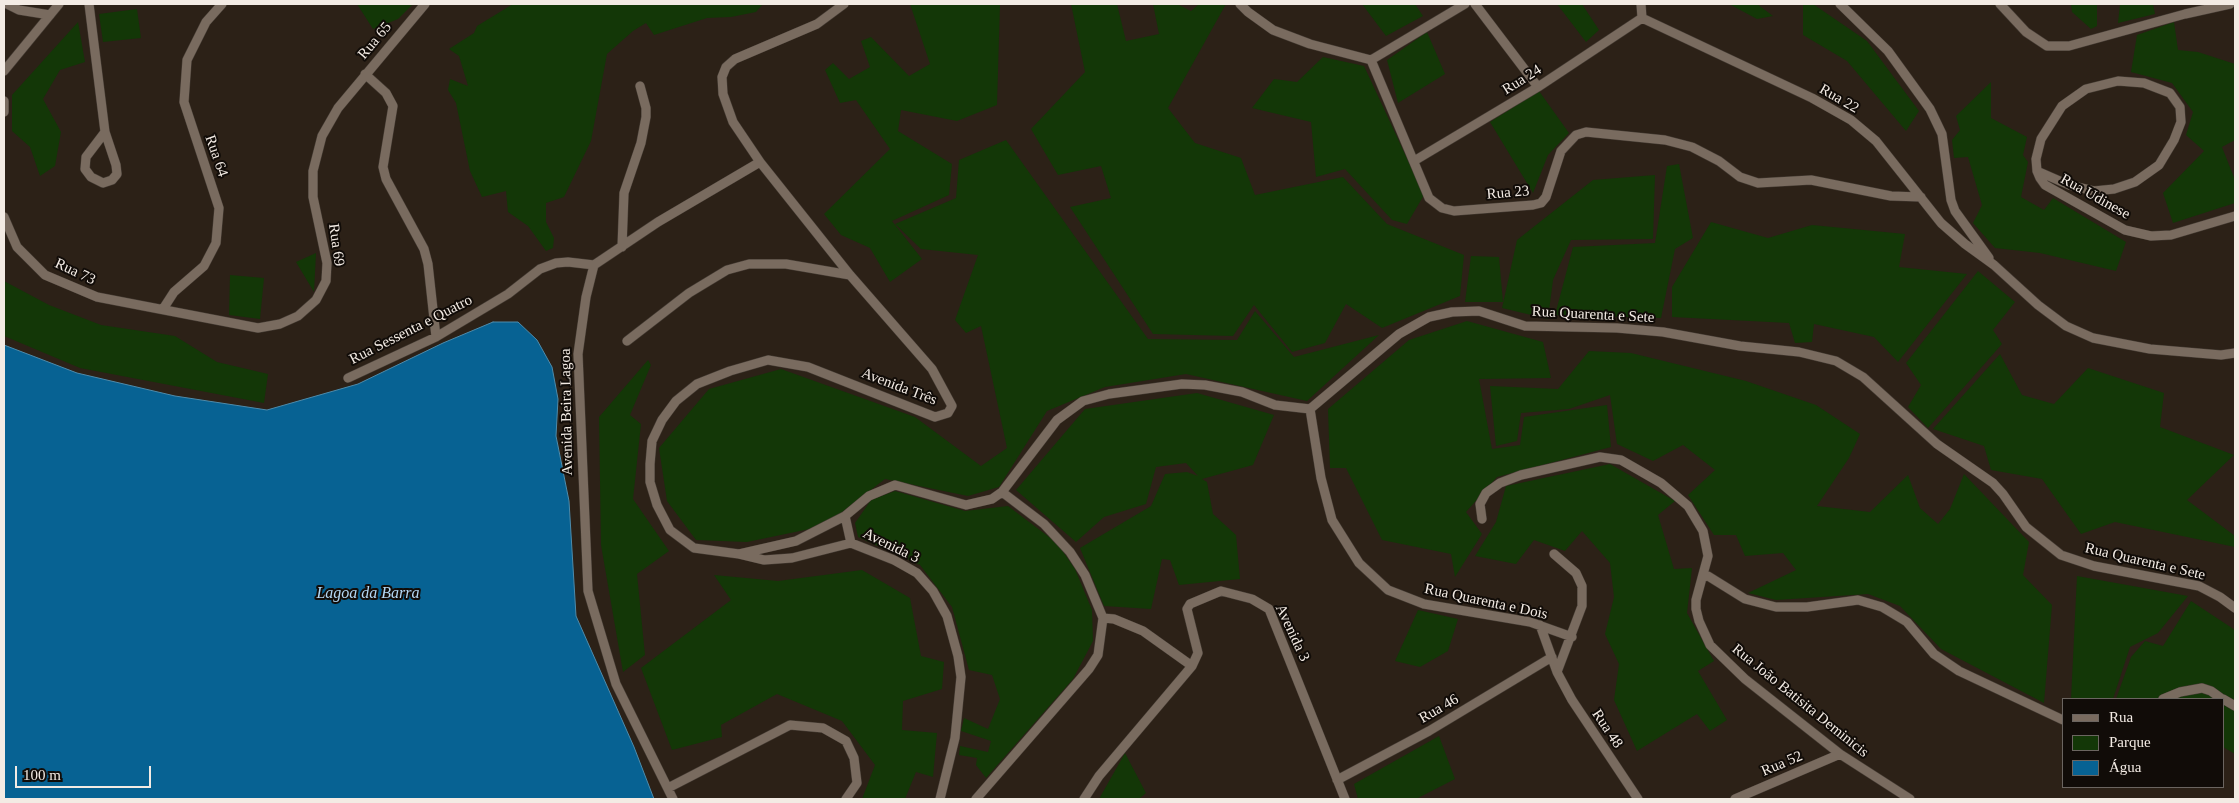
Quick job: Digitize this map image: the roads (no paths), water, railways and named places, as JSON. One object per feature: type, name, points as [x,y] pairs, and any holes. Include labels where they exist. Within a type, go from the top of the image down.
[{"type":"street","points":[[8,4],[20,10],[50,14]]},
{"type":"street","points":[[4,71],[59,4]]},
{"type":"street","points":[[89,4],[105,132],[117,174],[112,180],[102,183],[91,177],[85,169],[86,157],[105,132]]},
{"type":"street","name":"Rua 64","points":[[163,309],[174,292],[204,266],[216,242],[220,208],[184,102],[187,60],[206,22],[222,4]]},
{"type":"street","name":"Rua 65","points":[[365,74],[425,4]]},
{"type":"street","points":[[594,264],[658,222],[760,162],[733,122],[723,94],[722,77],[726,67],[734,59],[817,24],[844,4]]},
{"type":"street","points":[[1240,4],[1273,30],[1310,44],[1371,60],[1465,4]]},
{"type":"street","points":[[1475,4],[1538,87]]},
{"type":"street","points":[[1641,4],[1642,18]]},
{"type":"street","points":[[1840,4],[1888,51],[1930,109],[1942,134],[1955,211],[1994,265],[2038,305],[2066,326],[2093,338],[2150,349],[2221,355],[2235,353]]},
{"type":"street","points":[[2000,4],[2026,32],[2047,46],[2069,46],[2184,14],[2230,4]]},
{"type":"street","name":"Rua 24","points":[[1414,162],[1538,87],[1642,18]]},
{"type":"street","name":"Rua 22","points":[[1642,18],[1812,98],[1851,120],[1876,141],[1941,222],[1965,244],[1994,265]]},
{"type":"street","name":"Rua 23","points":[[1371,60],[1430,198],[1442,208],[1454,211],[1541,203],[1546,197],[1561,151],[1576,135],[1586,132],[1665,140],[1692,146],[1719,161],[1740,177],[1758,183],[1811,180],[1891,196],[1921,197]]},
{"type":"street","points":[[365,74],[386,92],[393,106],[383,167],[386,179],[424,248],[428,264],[436,337]]},
{"type":"street","name":"Rua 69","points":[[163,309],[258,328],[280,324],[298,316],[316,300],[326,281],[327,263],[314,197],[313,171],[322,136],[338,108],[365,74]]},
{"type":"street","name":"Rua Udinese","points":[[2037,171],[2068,185],[2094,191],[2114,190],[2135,182],[2158,165],[2174,140],[2182,122],[2180,107],[2170,94],[2144,83],[2118,81],[2086,89],[2062,106],[2041,140],[2036,159],[2037,171],[2045,185],[2125,230],[2151,236],[2172,235],[2235,216]]},
{"type":"street","points":[[622,247],[624,193],[641,143],[646,117],[646,108],[640,86]]},
{"type":"street","points":[[4,101],[4,112]]},
{"type":"street","name":"Avenida Três","points":[[739,554],[694,548],[670,530],[657,505],[650,482],[652,441],[662,420],[676,401],[697,384],[730,371],[768,360],[808,367],[935,417],[948,413],[952,406],[932,369],[850,276],[760,162]]},
{"type":"street","name":"Rua 73","points":[[4,217],[17,247],[45,275],[97,297],[163,309]]},
{"type":"street","name":"Rua Sessenta e Quatro","points":[[348,378],[436,337],[508,294],[540,269],[562,263],[594,264]]},
{"type":"street","name":"Avenida Beira Lagoa","points":[[594,264],[586,298],[578,354],[588,591],[616,684],[673,799]]},
{"type":"street","points":[[627,341],[689,293],[727,270],[749,264],[786,264],[850,276]]},
{"type":"street","name":"Rua Quarenta e Sete","points":[[1310,409],[1398,334],[1429,318],[1452,312],[1479,311],[1533,327],[1617,328],[1664,332],[1740,346],[1822,357],[1836,361],[1863,377],[1937,444],[1993,483],[2026,527],[2061,555],[2094,566],[2199,586],[2235,608]]},
{"type":"street","points":[[739,554],[796,541],[844,516],[869,496],[895,485],[966,505],[992,499],[1002,492],[1057,420],[1083,401],[1109,394],[1182,384],[1205,385],[1242,392],[1276,404],[1310,409]]},
{"type":"street","name":"Rua Quarenta e Dois","points":[[1310,409],[1321,478],[1332,520],[1359,563],[1388,590],[1424,604],[1540,625],[1572,638]]},
{"type":"street","name":"Rua João Batisita Deminicis","points":[[1482,519],[1480,504],[1486,493],[1500,483],[1521,475],[1600,458],[1620,460],[1661,483],[1688,506],[1703,531],[1708,556],[1696,600],[1696,610],[1698,622],[1710,644],[1745,679],[1840,754],[1910,799]]},
{"type":"street","points":[[976,799],[1089,669],[1098,655],[1104,618],[1084,575],[1070,552],[1044,524],[1002,492]]},
{"type":"street","name":"Avenida 3","points":[[844,516],[851,543],[894,560],[917,573],[933,592],[947,616],[958,656],[961,677],[955,738],[940,799]]},
{"type":"street","points":[[739,554],[764,560],[792,558],[851,543]]},
{"type":"street","points":[[1554,554],[1576,573],[1582,586],[1582,606],[1572,638],[1557,672]]},
{"type":"street","points":[[1704,576],[1708,576],[1745,598],[1776,607],[1807,607],[1858,600],[1877,604],[1908,622],[1934,654],[1950,665],[2062,720]]},
{"type":"street","name":"Avenida 3","points":[[1192,666],[1198,653],[1187,609],[1190,604],[1221,591],[1252,599],[1269,609],[1345,799]]},
{"type":"street","points":[[1084,799],[1099,776],[1192,666],[1143,631],[1114,619],[1104,618]]},
{"type":"street","name":"Rua 48","points":[[1540,625],[1557,672],[1572,700],[1638,799]]},
{"type":"street","name":"Rua 46","points":[[1337,780],[1429,731],[1552,657]]},
{"type":"street","points":[[2165,698],[2180,692],[2202,688],[2211,690],[2222,698]]},
{"type":"street","points":[[2224,700],[2235,706]]},
{"type":"street","points":[[668,788],[790,726],[823,728],[846,741],[854,758],[857,783],[846,799]]},
{"type":"street","name":"Rua 52","points":[[1735,799],[1840,754]]},
{"type":"water","name":"Lagoa da Barra","points":[[493,322],[518,322],[537,340],[552,367],[558,399],[556,436],[569,501],[576,616],[634,747],[654,799],[4,799],[4,345],[77,373],[175,396],[267,410],[358,384],[443,343]]}]
